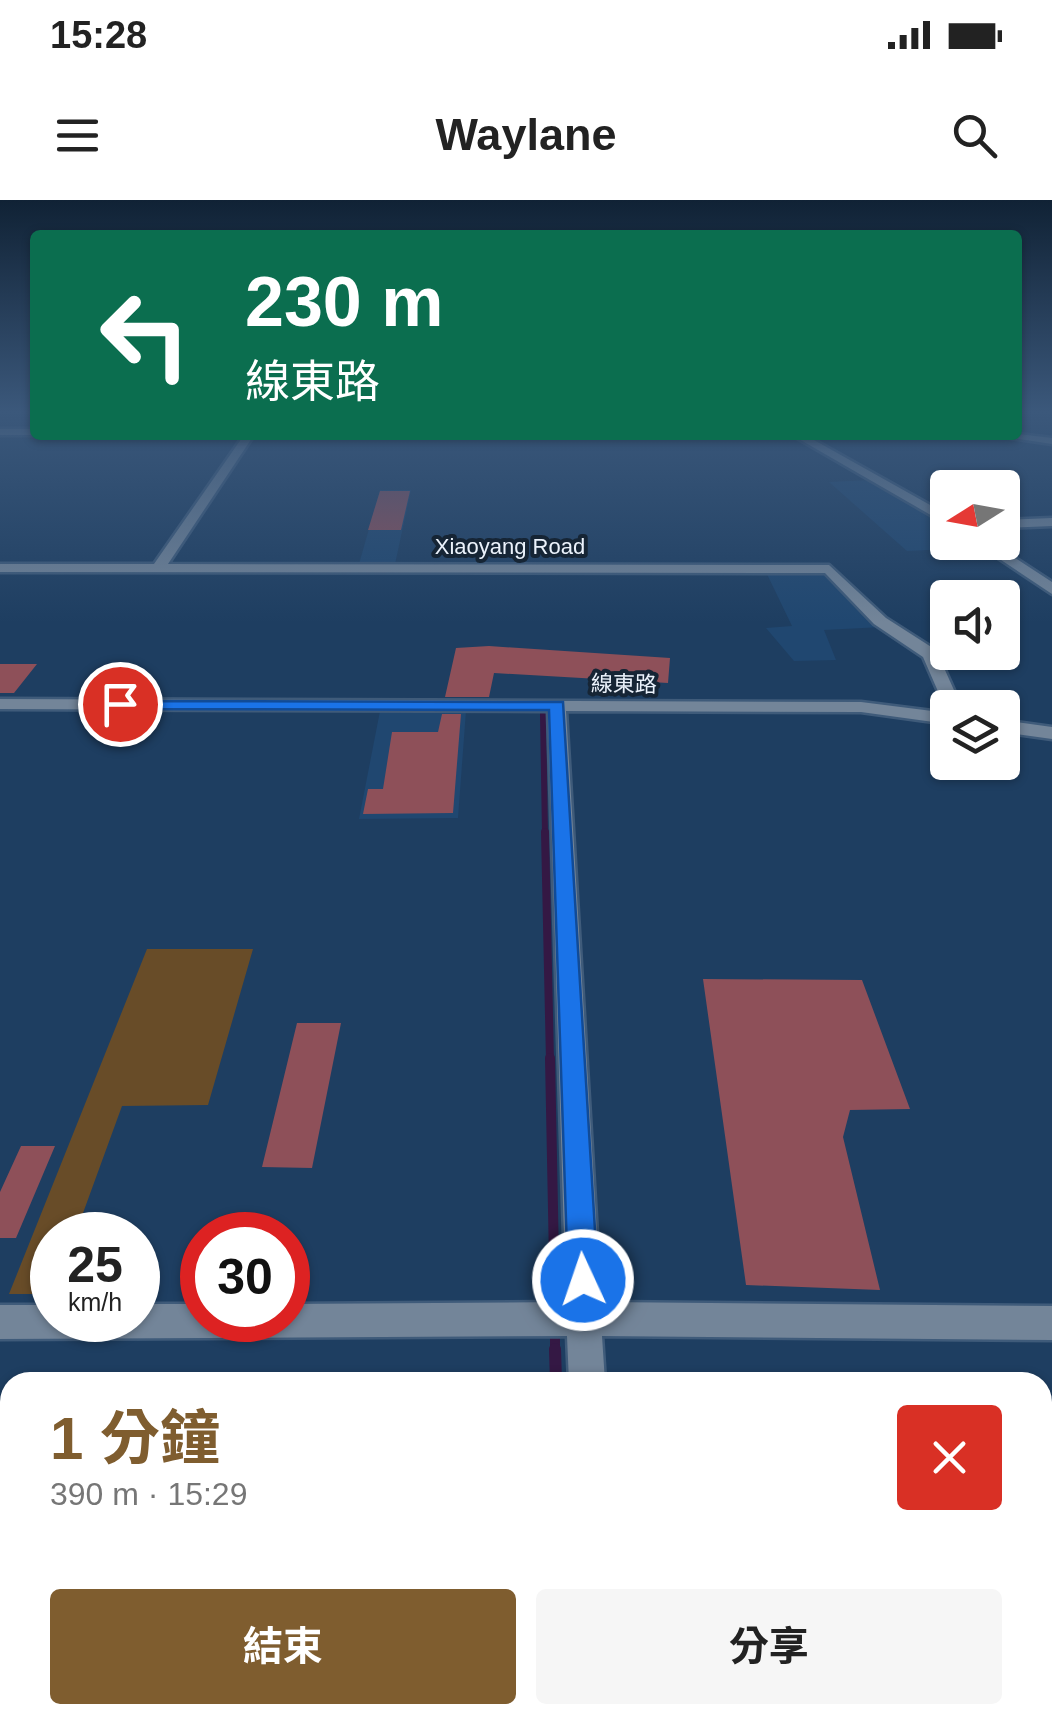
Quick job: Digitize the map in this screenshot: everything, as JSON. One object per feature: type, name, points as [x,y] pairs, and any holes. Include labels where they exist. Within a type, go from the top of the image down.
[{"type":"street","points":[[158,568],[218,481]]},
{"type":"street","points":[[878,481],[930,511]]},
{"type":"street","points":[[1020,523],[1052,522]]},
{"type":"street","points":[[1009,560],[1052,588]]},
{"type":"street","name":"Xiaoyang Road","points":[[0,568],[829,569],[880,622],[930,654],[945,690]]},
{"type":"street","name":"線東路","points":[[0,704],[861,708],[930,718]]},
{"type":"street","points":[[557,706],[587,1372]]},
{"type":"street","points":[[1020,729],[1052,733]]},
{"type":"street","points":[[0,1322],[585,1319],[1052,1324]]},
{"type":"shaded area","points":[[873,481],[930,513],[930,550],[907,551],[829,482]]},
{"type":"shaded area","points":[[380,490],[411,490],[395,564],[359,564]]},
{"type":"shaded area","points":[[766,572],[836,572],[882,627],[824,630],[836,660],[794,661],[766,628],[792,626]]},
{"type":"shaded area","points":[[380,711],[466,711],[458,818],[359,819]]},
{"type":"shaded area","points":[[147,949],[253,949],[208,1105],[122,1106],[83,1212],[42,1212]]},
{"type":"shaded area","points":[[30,1242],[30,1294],[9,1294]]},
{"type":"building","points":[[380,491],[410,491],[401,530],[368,530]]},
{"type":"building","points":[[489,646],[670,658],[668,683],[494,673],[489,697],[445,697],[456,648]]},
{"type":"building","points":[[0,664],[37,664],[14,693],[0,693]]},
{"type":"building","points":[[442,714],[461,714],[453,813],[363,814],[368,789],[383,789],[392,732],[438,732]]},
{"type":"building","points":[[703,979],[862,980],[910,1109],[850,1110],[843,1137],[880,1290],[746,1285]]},
{"type":"building","points":[[297,1023],[341,1023],[312,1168],[262,1167]]},
{"type":"building","points":[[21,1146],[55,1146],[16,1238],[0,1238],[0,1192]]},
{"type":"waterway","points":[[543,714],[545,834]]},
{"type":"waterway","points":[[545,832],[550,1061]]},
{"type":"waterway","points":[[550,1058],[555,1309]]},
{"type":"waterway","points":[[555,1328],[555,1349]]},
{"type":"waterway","points":[[555,1349],[556,1372]]},
{"type":"route","points":[[120,704],[557,706],[583,1280]]}]
